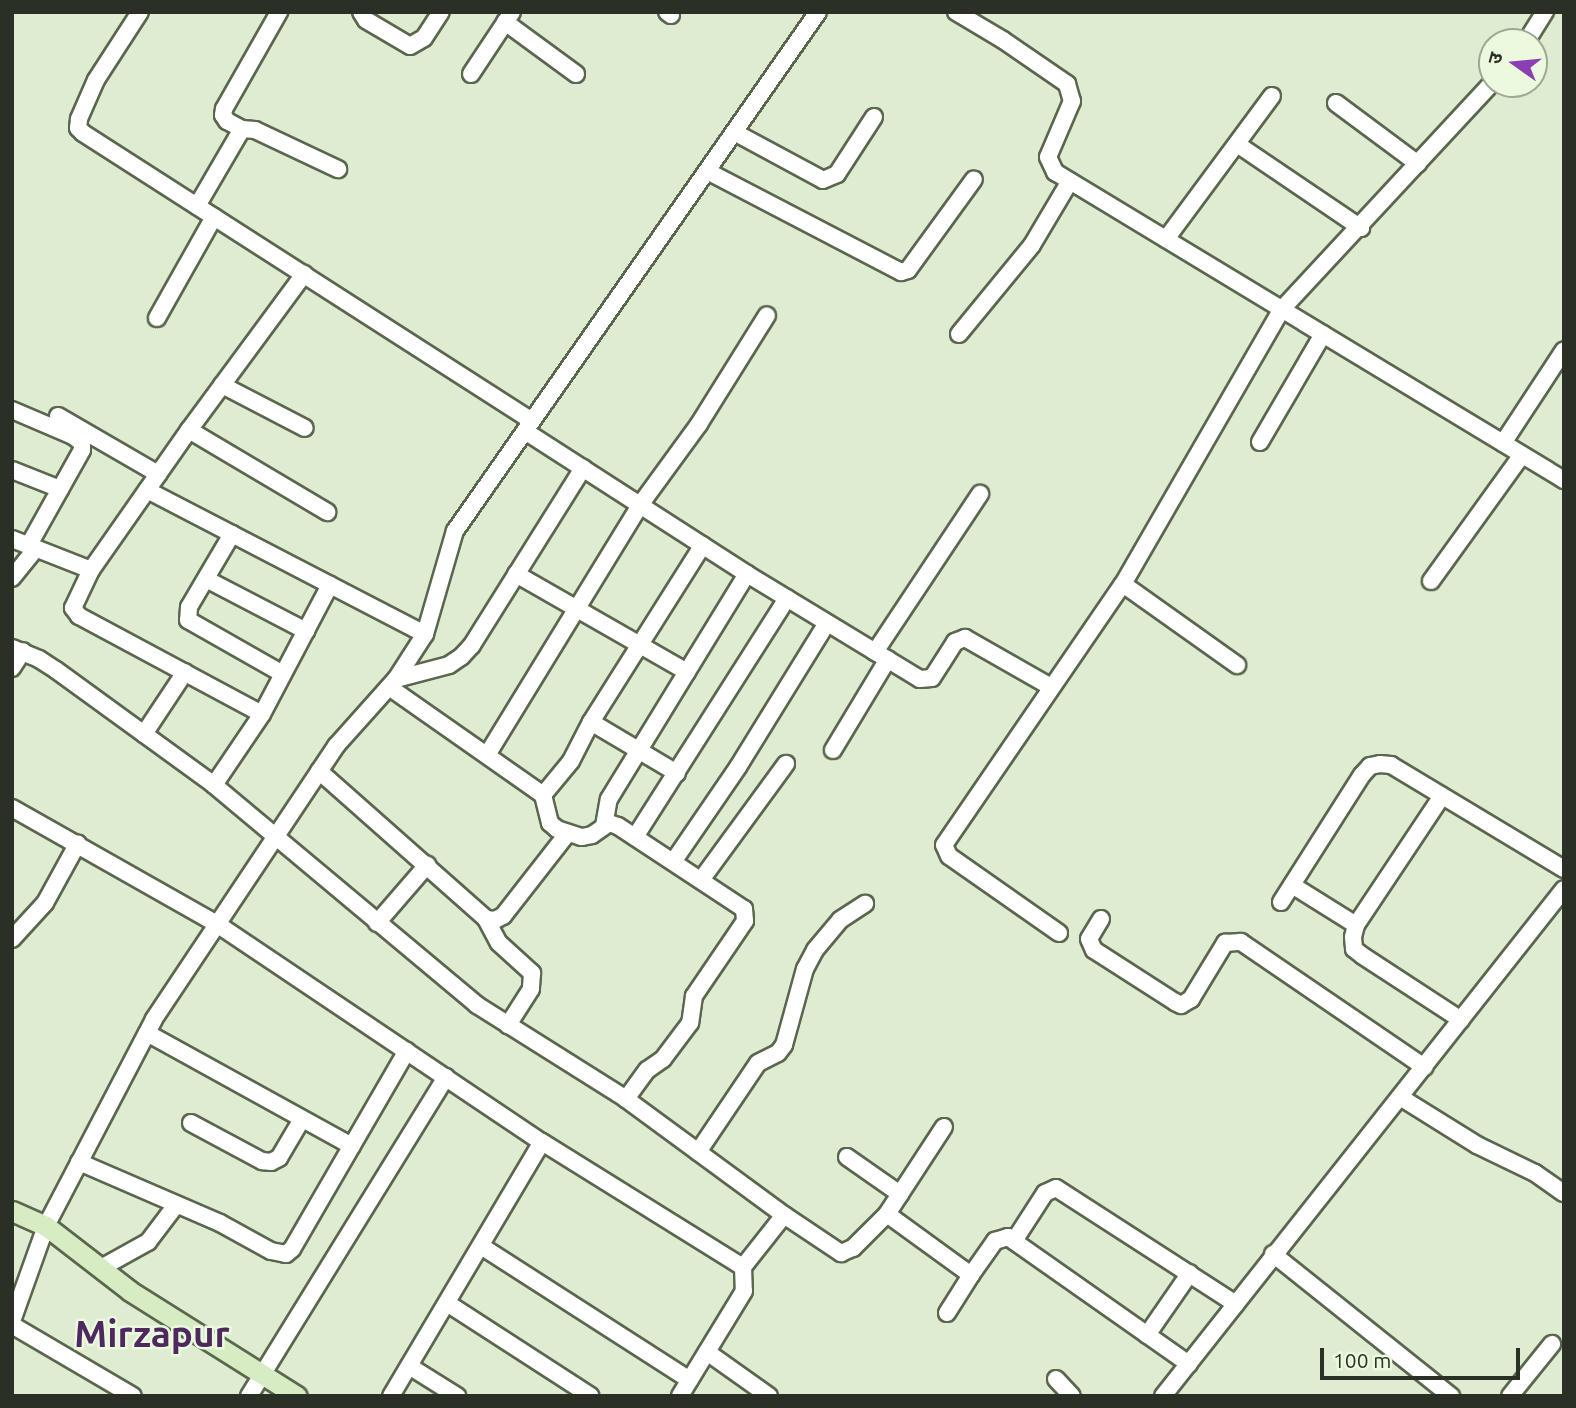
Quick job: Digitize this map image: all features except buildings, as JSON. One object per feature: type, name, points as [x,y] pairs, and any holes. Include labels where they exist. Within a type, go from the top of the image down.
[{"type":"main road","points":[[12,1211],[46,1226],[130,1291],[297,1396]]},
{"type":"street","points":[[279,12],[224,109],[223,116],[242,129],[255,130],[338,169]]},
{"type":"street","points":[[361,12],[366,20],[410,46],[424,37],[441,12]]},
{"type":"street","points":[[133,1396],[12,1323],[46,1226],[147,1033],[336,746],[393,683],[425,634],[455,531],[818,12]]},
{"type":"street","points":[[956,12],[1067,84],[1072,101],[1048,157],[1055,172],[1564,480]]},
{"type":"street","points":[[1535,28],[1545,12]]},
{"type":"street","points":[[132,15],[96,80],[78,128],[304,274],[528,426],[583,468],[747,574],[881,656],[926,680],[932,678],[955,642],[965,638],[1051,687]]},
{"type":"street","points":[[471,74],[509,17],[576,74]]},
{"type":"street","points":[[1166,239],[1272,96]]},
{"type":"street","points":[[1059,933],[949,856],[944,845],[1123,584],[1282,309],[1361,228],[1478,98]]},
{"type":"street","points":[[1336,103],[1418,164]]},
{"type":"street","points":[[734,132],[823,180],[837,174],[874,117]]},
{"type":"street","points":[[197,206],[242,129]]},
{"type":"street","points":[[1237,144],[1361,228]]},
{"type":"street","points":[[707,171],[901,272],[908,270],[974,179]]},
{"type":"street","points":[[959,334],[1032,245],[1070,181]]},
{"type":"street","points":[[157,318],[214,216]]},
{"type":"street","points":[[262,714],[75,612],[75,603],[91,570],[188,430],[304,274]]},
{"type":"street","points":[[487,755],[640,505],[699,424],[767,315]]},
{"type":"street","points":[[1260,442],[1323,334]]},
{"type":"street","points":[[1503,443],[1564,351]]},
{"type":"street","points":[[222,385],[305,428]]},
{"type":"street","points":[[12,410],[73,436],[85,438]]},
{"type":"street","points":[[58,416],[85,438],[158,474]]},
{"type":"street","points":[[188,430],[327,512]]},
{"type":"street","points":[[12,578],[33,547],[82,450],[85,438]]},
{"type":"street","points":[[1431,581],[1522,455]]},
{"type":"street","points":[[393,683],[449,665],[461,657],[583,468]]},
{"type":"street","points":[[12,470],[60,489]]},
{"type":"street","points":[[147,490],[425,634]]},
{"type":"street","points":[[833,750],[881,656],[980,494]]},
{"type":"street","points":[[232,534],[189,607],[188,620],[283,674]]},
{"type":"street","points":[[12,538],[91,570]]},
{"type":"street","points":[[543,795],[567,768],[591,722],[703,545]]},
{"type":"street","points":[[516,574],[687,672]]},
{"type":"street","points":[[604,826],[609,799],[747,574]]},
{"type":"street","points":[[205,579],[306,631]]},
{"type":"street","points":[[1123,584],[1237,665]]},
{"type":"street","points":[[214,785],[262,714],[330,585]]},
{"type":"street","points":[[635,838],[787,598]]},
{"type":"street","points":[[673,862],[738,767],[827,623]]},
{"type":"street","points":[[12,668],[18,650],[56,670],[214,785],[477,1005],[626,1099],[784,1215],[841,1253],[853,1248],[887,1214],[944,1127]]},
{"type":"street","points":[[144,734],[185,672]]},
{"type":"street","points":[[393,683],[543,795],[550,822],[567,834],[592,835],[609,823],[618,826],[744,909],[745,921],[694,996],[690,1023],[663,1059],[647,1070],[626,1099]]},
{"type":"street","points":[[591,722],[677,773]]},
{"type":"street","points":[[701,880],[786,764]]},
{"type":"street","points":[[1281,902],[1370,766],[1391,765],[1564,869]]},
{"type":"street","points":[[319,771],[486,919],[499,943],[532,973],[531,989],[508,1025]]},
{"type":"street","points":[[1442,796],[1356,925],[1354,949],[1461,1020]]},
{"type":"street","points":[[12,808],[78,843],[217,925],[542,1142],[743,1267]]},
{"type":"street","points":[[486,919],[495,920],[503,916],[567,834]]},
{"type":"street","points":[[12,939],[45,903],[78,843]]},
{"type":"street","points":[[377,923],[427,865]]},
{"type":"street","points":[[1292,885],[1356,925]]},
{"type":"street","points":[[1166,1395],[1273,1254],[1562,895]]},
{"type":"street","points":[[698,1152],[758,1063],[778,1053],[784,1045],[805,968],[815,950],[840,920],[865,904]]},
{"type":"street","points":[[12,914],[27,923]]},
{"type":"street","points":[[1101,919],[1089,939],[1094,950],[1181,1005],[1191,999],[1225,943],[1241,942],[1424,1066]]},
{"type":"street","points":[[147,1033],[352,1146]]},
{"type":"street","points":[[79,1162],[220,1223],[271,1251],[286,1254],[292,1249],[407,1051]]},
{"type":"street","points":[[249,1396],[446,1077]]},
{"type":"street","points":[[1400,1097],[1476,1145],[1535,1173],[1564,1193]]},
{"type":"street","points":[[191,1123],[262,1161],[271,1162],[279,1158],[302,1119]]},
{"type":"street","points":[[391,1396],[542,1142]]},
{"type":"street","points":[[847,1157],[900,1194]]},
{"type":"street","points":[[1014,1241],[1045,1193],[1056,1188],[1236,1304]]},
{"type":"street","points":[[101,1268],[148,1242],[176,1205]]},
{"type":"street","points":[[887,1214],[971,1275]]},
{"type":"street","points":[[680,1396],[744,1291],[743,1267],[784,1215]]},
{"type":"street","points":[[947,1313],[995,1241],[1008,1237],[1188,1364]]},
{"type":"street","points":[[481,1246],[690,1380]]},
{"type":"street","points":[[1273,1254],[1451,1396]]},
{"type":"street","points":[[1146,1335],[1190,1273]]},
{"type":"street","points":[[447,1303],[591,1396]]},
{"type":"street","points":[[1510,1396],[1552,1344]]},
{"type":"street","points":[[707,1352],[769,1396]]},
{"type":"street","points":[[409,1366],[457,1396]]},
{"type":"street","points":[[1056,1379],[1072,1396]]},
{"type":"district","name":"Mirzapur","points":[[152,1334]]}]
